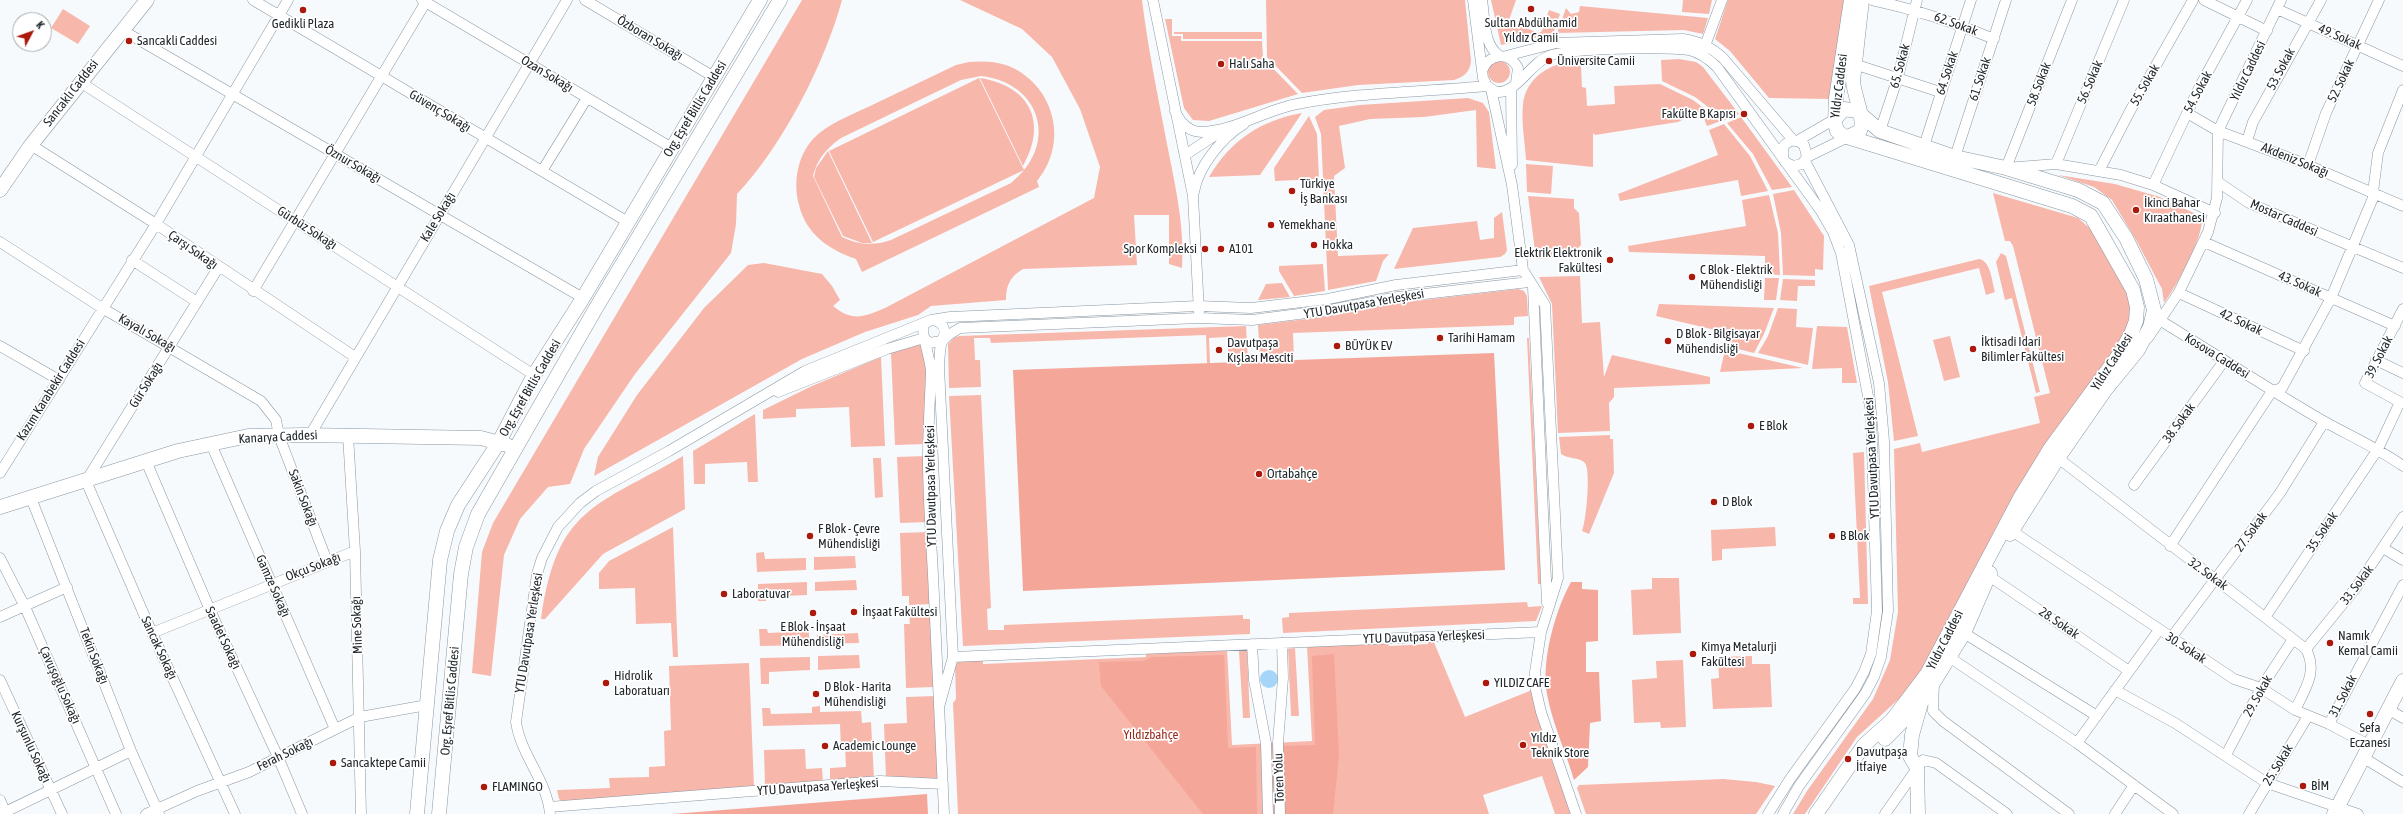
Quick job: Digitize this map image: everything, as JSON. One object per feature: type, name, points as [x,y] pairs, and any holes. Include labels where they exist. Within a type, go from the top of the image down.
[{"type":"street","name":"Sancaklı Caddesi","points":[[0,190],[31,145],[147,0]]},
{"type":"street","name":"Güvenç Sokağı","points":[[253,0],[628,222]]},
{"type":"street","name":"Kazım Karabekir Caddesi","points":[[0,473],[132,260],[156,224],[288,0]]},
{"type":"street","name":"Kale Sokağı","points":[[310,435],[354,357],[567,0]]},
{"type":"street","name":"Özboran Sokağı","points":[[585,0],[714,77]]},
{"type":"street","name":"Org. Eşref Bitlis Caddesi","points":[[417,814],[440,560],[447,531],[458,504],[499,442],[534,375],[583,298],[759,0]]},
{"type":"street","name":"Org. Eşref Bitlis Caddesi","points":[[439,814],[466,547],[478,514],[596,308],[780,0]]},
{"type":"street","points":[[1153,0],[1193,196],[1199,318]]},
{"type":"street","points":[[1473,0],[1486,81],[1512,185],[1523,270],[1545,305],[1558,578],[1541,632],[1535,672],[1538,699],[1576,814]]},
{"type":"street","points":[[1482,0],[1489,44],[1493,52],[1511,59],[1518,68],[1519,74],[1513,87],[1512,185]]},
{"type":"street","points":[[1703,50],[1722,0]]},
{"type":"street","name":"Yıldız Caddesi","points":[[1816,814],[1864,745],[1892,720],[1927,674],[2020,498],[2050,449],[2121,352],[2136,321],[2138,307],[2133,290],[2091,216],[2072,206],[1848,137],[1837,131],[1835,119],[1836,98],[1851,0]]},
{"type":"street","points":[[1862,0],[1854,64],[1854,94],[1860,114],[1862,127],[1857,134],[1848,137],[1793,166],[1784,161],[1783,147],[1835,119],[1840,112],[1848,109],[1860,114],[1880,130],[1954,157],[2006,168],[2078,190],[2103,203],[2126,238],[2146,279],[2154,310],[2150,327],[2138,350]]},
{"type":"street","name":"62. Sokak","points":[[1872,0],[1916,5],[1994,39]]},
{"type":"street","name":"64. Sokak","points":[[1924,146],[1940,92],[1971,0]]},
{"type":"street","name":"61. Sokak","points":[[1954,157],[2006,0]]},
{"type":"street","name":"58. Sokak","points":[[2006,168],[2072,0]]},
{"type":"street","name":"56. Sokak","points":[[2056,164],[2124,0]]},
{"type":"street","name":"55. Sokak","points":[[2099,171],[2130,111],[2193,0]]},
{"type":"street","points":[[2204,0],[2240,16],[2267,31]]},
{"type":"street","name":"54. Sokak","points":[[2153,185],[2187,113],[2240,16],[2247,0]]},
{"type":"street","name":"53. Sokak","points":[[2247,141],[2253,122],[2306,22],[2320,0]]},
{"type":"street","name":"52. Sokak","points":[[2308,165],[2326,114],[2379,0]]},
{"type":"street","name":"Ozan Sokağı","points":[[425,1],[672,148]]},
{"type":"street","points":[[253,291],[382,76],[425,1]]},
{"type":"street","name":"Yıldız Caddesi","points":[[1826,814],[1867,756],[1900,726],[1922,701],[1964,633],[1989,576],[2012,531],[2058,458],[2106,389],[2161,322],[2179,293],[2204,242],[2215,213],[2218,182],[2218,132],[2279,4]]},
{"type":"street","name":"49. Sokak","points":[[2279,4],[2306,22],[2403,66]]},
{"type":"street","name":"65. Sokak","points":[[1880,130],[1898,77],[1916,5]]},
{"type":"street","name":"Öznur Sokağı","points":[[122,30],[583,298]]},
{"type":"street","name":"YTU Davutpasa Yerleşkesi","points":[[1486,81],[1488,60],[1556,43],[1683,39],[1703,50],[1723,58],[1795,140],[1806,148],[1806,159],[1840,224],[1849,245],[1856,268],[1879,384],[1884,441],[1888,611],[1881,657],[1874,677],[1865,694],[1799,786],[1783,814]]},
{"type":"street","name":"YTU Davutpasa Yerleşkesi","points":[[1513,87],[1527,71],[1544,59],[1566,52],[1679,49],[1703,50],[1717,67],[1828,223],[1837,242],[1846,270],[1871,412],[1877,611],[1871,654],[1856,689],[1790,779],[1768,814]]},
{"type":"street","points":[[1854,64],[1898,77],[1940,92]]},
{"type":"street","points":[[1175,111],[1180,120],[1188,129],[1200,132],[1228,126],[1271,111],[1302,103],[1359,95],[1451,90],[1486,81]]},
{"type":"street","points":[[1486,81],[1501,92],[1513,87]]},
{"type":"street","name":"Gürbüz Sokağı","points":[[80,82],[534,375]]},
{"type":"street","points":[[2170,546],[2272,391],[2282,388],[2304,351],[2331,298],[2374,193],[2378,153],[2403,90]]},
{"type":"street","points":[[542,171],[587,98]]},
{"type":"street","points":[[1193,196],[1201,172],[1225,140],[1240,126],[1271,111]]},
{"type":"street","name":"Akdeniz Sokağı","points":[[2187,113],[2218,132],[2247,141],[2308,165],[2403,206]]},
{"type":"street","points":[[1185,155],[1228,126]]},
{"type":"street","name":"Çarşı Sokağı","points":[[31,145],[156,224],[218,268],[354,357]]},
{"type":"street","points":[[2006,168],[2056,164],[2121,175],[2153,185],[2215,213]]},
{"type":"street","name":"Mostar Caddesi","points":[[2218,182],[2249,203],[2352,248],[2403,268]]},
{"type":"street","name":"Kayalı Sokağı","points":[[0,242],[102,308],[261,401],[276,420],[279,436]]},
{"type":"street","name":"43. Sokak","points":[[2204,242],[2395,326]]},
{"type":"street","points":[[132,260],[197,302]]},
{"type":"street","name":"Gür Sokağı","points":[[86,481],[218,268]]},
{"type":"street","name":"YTU Davutpasa Yerleşkesi","points":[[943,784],[880,781],[550,811],[545,790],[521,744],[516,722],[534,592],[541,563],[549,542],[568,514],[596,491],[758,399],[804,371],[931,320],[950,317],[1198,306],[1251,308],[1291,304],[1396,285],[1523,270]]},
{"type":"street","name":"YTU Davutpasa Yerleşkesi","points":[[758,399],[887,349],[924,338],[934,343],[960,328],[1199,318],[1252,320],[1292,316],[1398,297],[1531,284]]},
{"type":"street","name":"42. Sokak","points":[[2179,293],[2304,351]]},
{"type":"street","name":"39. Sokak","points":[[2366,383],[2376,360],[2403,309]]},
{"type":"street","points":[[924,338],[923,327],[931,320],[942,323],[945,330],[944,338]]},
{"type":"street","name":"Kosova Caddesi","points":[[2161,322],[2324,422],[2378,449],[2403,466]]},
{"type":"street","name":"YTU Davutpasa Yerleşkesi","points":[[924,338],[931,367],[928,460],[944,814]]},
{"type":"street","name":"YTU Davutpasa Yerleşkesi","points":[[939,707],[953,657],[939,367],[940,344],[944,338]]},
{"type":"street","points":[[0,346],[59,380]]},
{"type":"street","points":[[2376,360],[2403,373]]},
{"type":"street","name":"38. Sokak","points":[[2134,485],[2224,361]]},
{"type":"street","name":"35. Sokak","points":[[2266,616],[2378,449],[2400,402],[2366,383]]},
{"type":"street","name":"27. Sokak","points":[[2171,638],[2280,493],[2324,422]]},
{"type":"street","name":"Kanarya Caddesi","points":[[0,507],[146,461],[248,436],[348,435],[481,438],[499,442],[516,449]]},
{"type":"street","name":"Mine Sokağı","points":[[348,435],[355,551],[360,717],[361,814]]},
{"type":"street","name":"Sakin Sokağı","points":[[279,436],[327,561]]},
{"type":"street","name":"Gamze Sokağı","points":[[211,444],[335,729]]},
{"type":"street","name":"32. Sokak","points":[[2058,458],[2170,546],[2266,616],[2306,649]]},
{"type":"street","name":"Saadet Sokağı","points":[[146,461],[210,610],[278,757],[302,814]]},
{"type":"street","name":"Sancak Sokağı","points":[[86,481],[152,633],[222,782],[235,814]]},
{"type":"street","name":"Tekin Sokağı","points":[[32,498],[131,752],[158,812]]},
{"type":"street","name":"33. Sokak","points":[[2306,649],[2355,589],[2403,517]]},
{"type":"street","name":"30. Sokak","points":[[2012,531],[2234,679],[2261,688],[2294,710],[2329,724],[2370,745]]},
{"type":"street","points":[[2383,548],[2403,560]]},
{"type":"street","name":"Okçu Sokağı","points":[[152,633],[210,610],[271,583],[355,551]]},
{"type":"street","name":"Çavuşoğlu Sokağı","points":[[0,558],[25,607],[116,814]]},
{"type":"street","name":"28. Sokak","points":[[1989,576],[2129,671]]},
{"type":"street","name":"31. Sokak","points":[[2329,724],[2403,584]]},
{"type":"street","points":[[0,617],[67,587]]},
{"type":"street","points":[[2077,743],[2159,630]]},
{"type":"street","name":"YTU Davutpasa Yerleşkesi","points":[[953,657],[1541,632]]},
{"type":"street","points":[[1964,633],[2097,716]]},
{"type":"street","name":"29. Sokak","points":[[2226,755],[2261,688],[2292,639]]},
{"type":"street","name":"Tören Yolu","points":[[1280,814],[1278,743],[1283,678],[1282,643]]},
{"type":"street","name":"Tören Yolu","points":[[1252,644],[1254,680],[1266,743],[1268,814]]},
{"type":"street","points":[[2294,710],[2312,675],[2312,664],[2306,649]]},
{"type":"street","points":[[1950,657],[2077,743],[2173,814]]},
{"type":"street","name":"Kurşunlu Sokağı","points":[[0,680],[62,814]]},
{"type":"street","points":[[1934,681],[1933,710],[1943,721],[2069,814]]},
{"type":"street","points":[[2335,811],[2403,681]]},
{"type":"street","points":[[2115,690],[2174,723],[2226,755],[2267,783],[2335,811],[2358,814]]},
{"type":"street","points":[[1918,814],[1917,768],[1910,756],[1911,744],[1922,701]]},
{"type":"street","name":"Ferah Sokağı","points":[[146,814],[158,812],[278,757],[360,717],[427,705]]},
{"type":"street","points":[[2388,709],[2403,718]]},
{"type":"street","name":"25. Sokak","points":[[2249,814],[2308,716]]},
{"type":"street","points":[[0,800],[4,813],[131,752]]},
{"type":"street","points":[[2364,758],[2403,782]]},
{"type":"street","points":[[1885,814],[1923,760],[1936,763],[2007,814]]},
{"type":"street","points":[[2116,814],[2134,785]]},
{"type":"green space","points":[[802,0],[842,0],[825,50],[786,129],[754,175],[737,194],[736,224],[731,253],[635,374],[584,449],[570,484],[548,487],[520,519],[504,555],[491,676],[472,673],[482,552],[493,523]]},
{"type":"green space","points":[[960,0],[1142,0],[1150,54],[1179,206],[1183,253],[1182,268],[1169,264],[1169,215],[1134,215],[1137,265],[1023,269],[1012,278],[1008,286],[1006,300],[931,306],[918,315],[865,332],[802,359],[594,476],[598,457],[637,395],[704,308],[748,265],[764,263],[822,274],[832,286],[840,300],[833,306],[852,316],[864,316],[885,308],[1094,198],[1100,167],[1080,109],[1052,57],[1022,29]]},
{"type":"green space","points":[[1266,0],[1465,0],[1471,61],[1468,71],[1464,76],[1454,80],[1358,85],[1302,93],[1267,57]]},
{"type":"green space","points":[[1491,0],[1516,0],[1509,20],[1510,22],[1539,33],[1542,31],[1549,10],[1560,14],[1553,34],[1501,45]]},
{"type":"green space","points":[[1683,0],[1712,0],[1709,14],[1682,12]]},
{"type":"green space","points":[[1728,0],[1845,0],[1830,99],[1769,98],[1730,51],[1715,39]]},
{"type":"green space","points":[[1580,6],[1708,18],[1703,34],[1684,30],[1557,33],[1566,8],[1571,14],[1579,12]]},
{"type":"green space","points":[[63,9],[90,26],[78,44],[52,29]]},
{"type":"green space","points":[[1165,19],[1172,19],[1172,36],[1181,36],[1181,41],[1262,41],[1263,58],[1298,94],[1209,121],[1193,120],[1184,108]]},
{"type":"green space","points":[[1174,32],[1262,32],[1262,39],[1183,39],[1183,34],[1174,34]]},
{"type":"green space","points":[[1679,59],[1696,62],[1703,67],[1739,114],[1725,120],[1695,97],[1662,81],[1661,60]]},
{"type":"green space","points":[[983,61],[1006,65],[1022,74],[1036,85],[1046,99],[1052,115],[1054,132],[1053,149],[1047,166],[1037,181],[1039,187],[862,272],[856,259],[837,251],[820,240],[807,224],[802,215],[796,188],[798,170],[803,154],[813,139],[825,129],[846,117],[956,65]],"holes":[[[981,76],[1002,81],[1018,90],[1030,103],[1037,118],[1039,134],[1035,151],[1026,168],[1011,183],[891,240],[866,244],[854,242],[842,237],[813,176],[817,164],[823,154],[831,146],[841,138],[961,80]]]},
{"type":"green space","points":[[1495,61],[1503,61],[1510,68],[1510,76],[1503,83],[1495,83],[1488,76],[1488,68]]},
{"type":"green space","points":[[1576,61],[1581,67],[1582,87],[1586,88],[1587,106],[1615,104],[1614,86],[1660,84],[1693,100],[1721,121],[1707,126],[1701,111],[1678,122],[1595,135],[1593,133],[1593,167],[1526,160],[1523,104],[1525,94],[1529,86],[1549,68],[1558,64]]},
{"type":"green space","points":[[979,78],[1024,170],[873,242],[829,151]]},
{"type":"green space","points":[[980,78],[997,82],[1011,89],[1022,98],[1030,108],[1034,121],[1034,135],[1030,150],[1023,166]]},
{"type":"green space","points":[[1468,98],[1483,103],[1489,112],[1496,169],[1477,167],[1476,110],[1424,117],[1370,119],[1339,126],[1345,168],[1334,176],[1338,256],[1389,254],[1383,261],[1376,281],[1328,290],[1321,134],[1315,117],[1324,110],[1360,105]]},
{"type":"green space","points":[[1302,113],[1260,175],[1209,177],[1217,164],[1248,134],[1273,121]]},
{"type":"green space","points":[[1309,116],[1317,134],[1319,179],[1275,181],[1274,168]]},
{"type":"green space","points":[[1741,117],[1792,187],[1772,190],[1753,154],[1727,123]]},
{"type":"green space","points":[[1724,124],[1750,156],[1768,191],[1741,196],[1738,180],[1620,201],[1618,194],[1718,155],[1709,130]]},
{"type":"green space","points":[[828,151],[872,243],[862,243],[843,236],[814,177],[816,168]]},
{"type":"green space","points":[[1526,164],[1553,166],[1551,194],[1527,192]]},
{"type":"green space","points":[[2058,175],[2115,184],[2160,197],[2202,217],[2199,237],[2194,249],[2182,274],[2164,303],[2162,289],[2136,240],[2112,200],[2094,187]]},
{"type":"green space","points":[[1794,190],[1824,236],[1823,270],[1815,269],[1815,276],[1783,275],[1781,233],[1773,194]]},
{"type":"green space","points":[[1993,193],[2078,218],[2092,230],[2128,294],[2132,314],[2126,332],[2047,444],[2005,511],[1918,676],[1901,697],[1857,737],[1805,814],[1793,814],[1807,791],[1873,699],[1890,660],[1898,612],[1894,449],[1920,443],[1922,452],[2040,423],[2034,397],[2050,393],[2013,246],[2010,241],[2005,241]]},
{"type":"green space","points":[[1769,195],[1778,233],[1780,275],[1765,274],[1765,256],[1629,252],[1628,246],[1746,226],[1742,200]]},
{"type":"green space","points":[[1528,196],[1574,199],[1574,208],[1579,213],[1581,245],[1569,257],[1536,259]]},
{"type":"green space","points":[[1502,212],[1507,250],[1505,254],[1500,257],[1394,269],[1413,228],[1477,221],[1480,240],[1494,238],[1494,218]]},
{"type":"green space","points":[[2001,253],[2006,256],[2040,392],[2036,393],[2012,298],[2005,300],[1996,262]]},
{"type":"green space","points":[[1979,259],[1989,268],[1995,292],[1986,295],[1979,268],[1882,292],[1918,436],[1894,441],[1888,382],[1869,286]]},
{"type":"green space","points":[[1323,264],[1325,291],[1294,296],[1279,271],[1279,266]]},
{"type":"green space","points":[[1580,276],[1582,323],[1600,322],[1604,377],[1612,355],[1710,377],[1710,384],[1614,388],[1614,397],[1609,403],[1610,431],[1558,433],[1552,304],[1539,277]]},
{"type":"green space","points":[[1765,278],[1779,278],[1776,300],[1764,300]]},
{"type":"green space","points":[[1783,279],[1815,280],[1815,286],[1798,286],[1797,301],[1780,300]]},
{"type":"green space","points":[[1282,283],[1290,297],[1258,300],[1266,284]]},
{"type":"green space","points":[[1518,289],[1524,291],[1527,296],[1528,316],[1514,317],[1514,325],[1293,333],[1294,360],[1260,361],[1258,325],[1331,316],[1398,303]]},
{"type":"green space","points":[[1659,304],[1774,308],[1764,334],[1754,353],[1726,346],[1728,333],[1656,316]]},
{"type":"green space","points":[[1778,308],[1797,309],[1796,327],[1813,328],[1808,365],[1758,353],[1768,336]]},
{"type":"green space","points":[[1246,326],[1248,362],[1229,362],[1227,337],[1209,338],[1210,363],[1207,363],[1206,335],[991,343],[990,338],[974,338],[975,360],[980,360],[981,387],[949,388],[948,344],[954,338],[959,336]]},
{"type":"green space","points":[[1817,326],[1847,327],[1857,383],[1842,383],[1842,368],[1812,369]]},
{"type":"green space","points":[[1950,336],[1960,377],[1944,381],[1933,340]]},
{"type":"green space","points":[[1527,338],[1529,338],[1541,584],[1538,584]]},
{"type":"green space","points":[[922,344],[928,367],[925,444],[895,445],[891,353]]},
{"type":"green space","points":[[1725,350],[1803,368],[1720,372]]},
{"type":"green space","name":"Ortabahçe","points":[[1494,353],[1505,570],[1023,591],[1013,370]]},
{"type":"green space","points":[[881,357],[885,446],[851,447],[849,407],[796,409],[796,417],[763,419],[763,410],[812,386]]},
{"type":"green space","points":[[981,395],[991,608],[987,609],[988,630],[1004,630],[1004,625],[1243,615],[1243,619],[1250,619],[1250,634],[963,646],[949,396]]},
{"type":"green space","points":[[755,414],[758,482],[748,482],[747,462],[705,464],[705,484],[694,484],[693,451]]},
{"type":"green space","points":[[1610,435],[1610,439],[1613,439],[1614,473],[1589,534],[1582,531],[1584,526],[1587,497],[1587,468],[1583,461],[1561,454],[1559,437]]},
{"type":"green space","points":[[1864,452],[1868,604],[1853,604],[1853,598],[1860,598],[1853,453]]},
{"type":"green space","points":[[683,456],[685,509],[603,554],[545,619],[541,619],[548,582],[558,553],[570,532],[585,515],[604,500]]},
{"type":"green space","points":[[925,456],[928,522],[900,523],[897,457]]},
{"type":"green space","points":[[873,458],[881,458],[883,497],[875,498]]},
{"type":"green space","points":[[673,527],[678,657],[673,657],[671,623],[636,624],[635,588],[599,589],[599,573],[609,561]]},
{"type":"green space","points":[[1775,527],[1776,546],[1722,549],[1722,560],[1712,561],[1711,530]]},
{"type":"green space","points":[[928,532],[932,604],[909,605],[909,596],[902,596],[900,533]]},
{"type":"green space","points":[[764,552],[765,559],[806,558],[806,570],[757,572],[756,553]]},
{"type":"green space","points":[[855,556],[856,568],[814,570],[814,557]]},
{"type":"green space","points":[[1652,578],[1679,578],[1681,633],[1633,635],[1631,590],[1652,589]]},
{"type":"green space","points":[[856,580],[857,590],[815,591],[815,582]]},
{"type":"green space","points":[[807,582],[807,595],[766,597],[766,601],[758,601],[758,584]]},
{"type":"green space","points":[[1571,582],[1582,582],[1582,589],[1598,590],[1598,641],[1586,642],[1586,672],[1599,672],[1601,721],[1590,723],[1588,767],[1574,780],[1552,716],[1547,694],[1546,681],[1546,667],[1551,636],[1560,607]]},
{"type":"green space","points":[[1527,602],[1528,607],[1542,606],[1536,621],[1283,633],[1282,618],[1289,617],[1289,613]]},
{"type":"green space","points":[[932,614],[935,687],[906,688],[904,624],[910,624],[909,615]]},
{"type":"green space","points":[[759,629],[767,629],[768,633],[809,631],[809,645],[760,646]]},
{"type":"green space","points":[[858,633],[859,643],[817,644],[817,635]]},
{"type":"green space","name":"Yıldızbahçe","points":[[1433,640],[1465,717],[1532,690],[1572,814],[1555,814],[1542,776],[1483,795],[1489,814],[958,814],[953,703],[956,699],[955,665],[959,661],[983,660],[983,664],[1146,657],[1146,651],[1227,649],[1232,745],[1312,741],[1307,646],[1388,642],[1389,646],[1428,644],[1428,641]]},
{"type":"green space","points":[[1295,648],[1299,716],[1291,716],[1288,649]]},
{"type":"green space","points":[[1247,650],[1250,718],[1243,718],[1239,651]]},
{"type":"green space","points":[[1334,654],[1339,755],[1333,814],[1285,814],[1283,746],[1315,745],[1312,656]]},
{"type":"green space","points":[[859,655],[860,668],[818,670],[818,656]]},
{"type":"green space","points":[[1224,655],[1228,748],[1256,747],[1257,814],[1203,814],[1101,686],[1099,662],[1143,661],[1152,657]]},
{"type":"green space","points":[[1752,656],[1752,664],[1770,664],[1772,707],[1713,709],[1711,679],[1719,678],[1718,657]]},
{"type":"green space","points":[[810,657],[810,670],[769,672],[769,684],[761,684],[760,658]]},
{"type":"green space","points":[[1683,660],[1686,727],[1661,728],[1660,722],[1634,723],[1632,680],[1657,678],[1656,661]]},
{"type":"green space","points":[[749,663],[754,787],[563,802],[559,799],[557,790],[610,788],[609,778],[649,777],[649,767],[665,766],[664,731],[671,730],[669,666]]},
{"type":"green space","points":[[936,696],[940,780],[886,778],[884,724],[907,723],[906,697]]},
{"type":"green space","points":[[820,706],[820,712],[861,711],[862,723],[871,722],[874,778],[830,781],[830,768],[846,767],[845,748],[841,748],[840,724],[763,726],[762,708],[770,708],[771,714],[812,713],[812,707]]},
{"type":"green space","points":[[805,749],[806,769],[822,768],[823,782],[765,786],[764,750]]},
{"type":"green space","points":[[1723,779],[1756,782],[1775,786],[1756,814],[1586,814],[1577,788],[1579,785]]},
{"type":"green space","points":[[927,794],[928,814],[672,814]]},
{"type":"water","points":[[1265,670],[1273,670],[1278,675],[1276,686],[1273,688],[1265,688],[1260,683],[1260,675]]},
{"type":"place","name":"Sultan Abdülhamid Yıldız Camii","points":[[1531,9]]},
{"type":"place","name":"Gedikli Plaza","points":[[303,10]]},
{"type":"place","name":"Sancakli Caddesi","points":[[129,41]]},
{"type":"place","name":"Üniversite Camii","points":[[1549,61]]},
{"type":"place","name":"Halı Saha","points":[[1221,64]]},
{"type":"place","name":"Fakülte B Kapısı","points":[[1744,114]]},
{"type":"place","name":"Türkiye İş Bankası","points":[[1292,191]]},
{"type":"place","name":"İkinci Bahar Kıraathanesi","points":[[2136,210]]},
{"type":"place","name":"Yemekhane","points":[[1271,225]]},
{"type":"place","name":"Hokka","points":[[1314,245]]},
{"type":"place","name":"Spor Kompleksi","points":[[1205,249]]},
{"type":"place","name":"A101","points":[[1221,249]]},
{"type":"place","name":"Elektrik Elektronik Fakültesi","points":[[1610,260]]},
{"type":"place","name":"C Blok - Elektrik Mühendisliği","points":[[1692,277]]},
{"type":"place","name":"Tarihi Hamam","points":[[1440,338]]},
{"type":"place","name":"D Blok - Bilgisayar Mühendisliği","points":[[1668,341]]},
{"type":"place","name":"BÜYÜK EV","points":[[1337,346]]},
{"type":"place","name":"İktisadi Idari Bilimler Fakültesi","points":[[1973,349]]},
{"type":"place","name":"Davutpaşa Kışlası Mesciti","points":[[1219,350]]},
{"type":"place","name":"E Blok","points":[[1751,426]]},
{"type":"place","name":"Ortabahçe","points":[[1259,474]]},
{"type":"place","name":"D Blok","points":[[1714,502]]},
{"type":"place","name":"F Blok - Çevre Mühendisliği","points":[[810,536]]},
{"type":"place","name":"B Blok","points":[[1832,536]]},
{"type":"place","name":"Laboratuvar","points":[[724,594]]},
{"type":"place","name":"İnşaat Fakültesi","points":[[854,612]]},
{"type":"place","name":"E Blok - İnşaat Mühendisliği","points":[[813,613]]},
{"type":"place","name":"Namık Kemal Camii","points":[[2330,643]]},
{"type":"place","name":"Kimya Metalurji Fakültesi","points":[[1693,654]]},
{"type":"place","name":"Hidrolik Laboratuarı","points":[[606,683]]},
{"type":"place","name":"YILDIZ CAFE","points":[[1486,683]]},
{"type":"place","name":"D Blok - Harita Mühendisliği","points":[[816,694]]},
{"type":"place","name":"Sefa Eczanesi","points":[[2370,714]]},
{"type":"place","name":"Yıldız Teknik Store","points":[[1523,745]]},
{"type":"place","name":"Academic Lounge","points":[[825,746]]},
{"type":"place","name":"Davutpaşa İtfaiye","points":[[1848,759]]},
{"type":"place","name":"Sancaktepe Camii","points":[[333,763]]},
{"type":"place","name":"BİM","points":[[2303,786]]},
{"type":"place","name":"FLAMINGO","points":[[484,787]]}]
